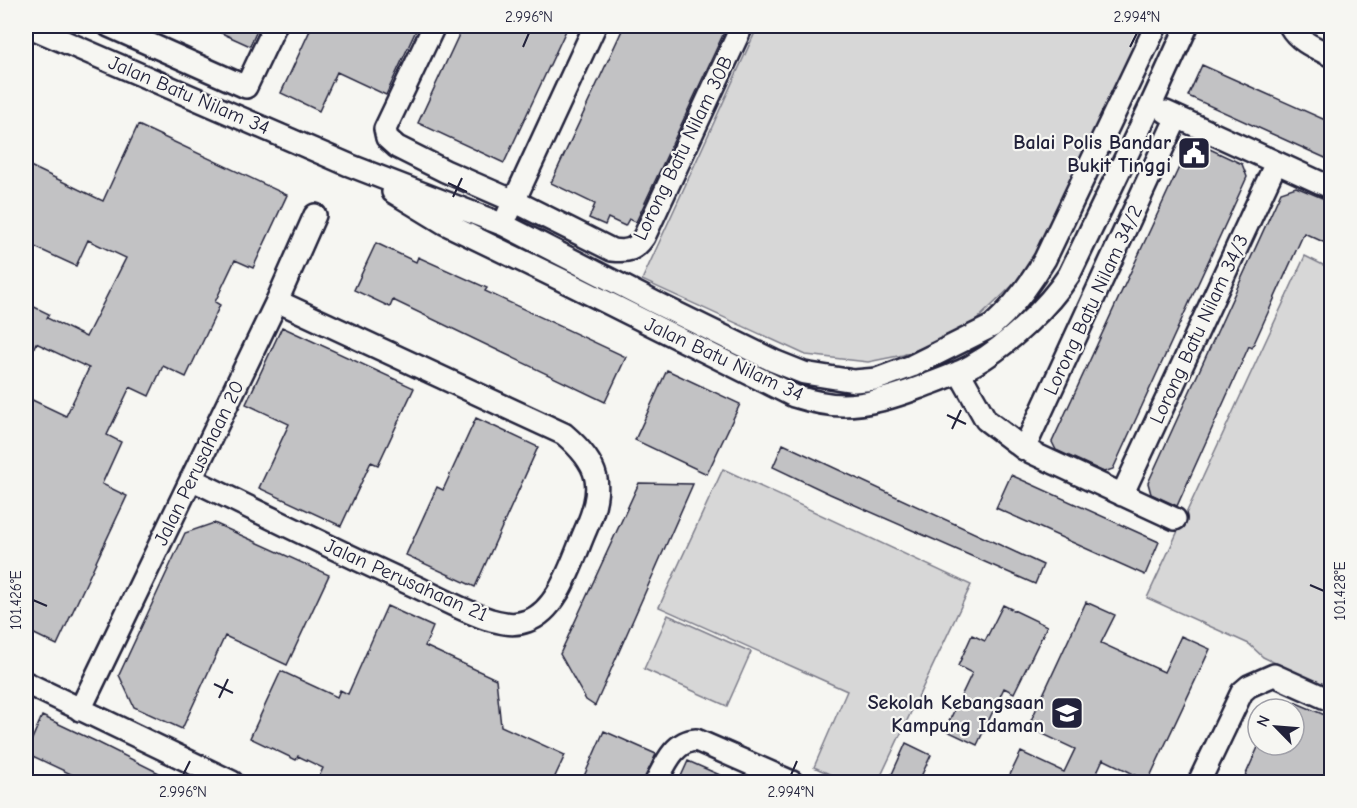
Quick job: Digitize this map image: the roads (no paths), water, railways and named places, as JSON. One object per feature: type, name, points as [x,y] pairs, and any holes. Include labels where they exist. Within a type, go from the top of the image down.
[{"type":"street","name":"Jalan Batu Nilam 34","points":[[28,26],[349,165],[504,225],[774,361],[804,373],[854,381],[877,379],[912,366],[992,326],[1002,317],[1035,277],[1045,259],[1156,26]]},
{"type":"street","points":[[115,27],[246,87],[275,26]]},
{"type":"street","points":[[434,26],[385,129],[387,138],[397,147],[426,162],[514,201]]},
{"type":"street","points":[[568,283],[550,268],[506,246],[500,240],[500,233],[595,26]]},
{"type":"street","name":"Lorong Batu Nilam 30B","points":[[514,201],[612,250],[626,252],[636,248],[644,237],[742,26]]},
{"type":"street","name":"Jalan Batu Nilam 34","points":[[349,165],[444,224],[794,396],[825,404],[844,405],[889,399],[974,365],[1046,307],[1058,293],[1069,275],[1187,26]]},
{"type":"street","points":[[1290,26],[1304,42],[1332,56]]},
{"type":"street","points":[[26,34],[50,35]]},
{"type":"street","points":[[1151,105],[1332,188]]},
{"type":"street","name":"Lorong Batu Nilam 34/2","points":[[1024,449],[1177,117]]},
{"type":"street","name":"Lorong Batu Nilam 34/3","points":[[1122,495],[1276,163]]},
{"type":"street","name":"Jalan Perusahaan 20","points":[[80,710],[277,301],[315,215]]},
{"type":"street","points":[[444,224],[478,230],[504,225]]},
{"type":"street","name":"Jalan Perusahaan 21","points":[[191,479],[369,566],[489,620],[513,625],[528,621],[545,611],[556,597],[595,508],[597,487],[594,468],[581,448],[564,434],[277,301]]},
{"type":"street","points":[[959,372],[992,326]]},
{"type":"street","points":[[912,366],[959,372]]},
{"type":"street","points":[[959,372],[986,420],[1024,449],[1175,519]]},
{"type":"street","points":[[1199,783],[1242,692],[1249,686],[1274,675],[1332,701]]},
{"type":"street","points":[[26,683],[232,783]]},
{"type":"street","points":[[656,783],[676,748],[687,740],[696,740],[792,783]]},
{"type":"place","name":"Balai Polis Bandar Bukit Tinggi","points":[[1194,153]]},
{"type":"place","name":"Sekolah Kebangsaan Kampung Idaman","points":[[1067,713]]}]
